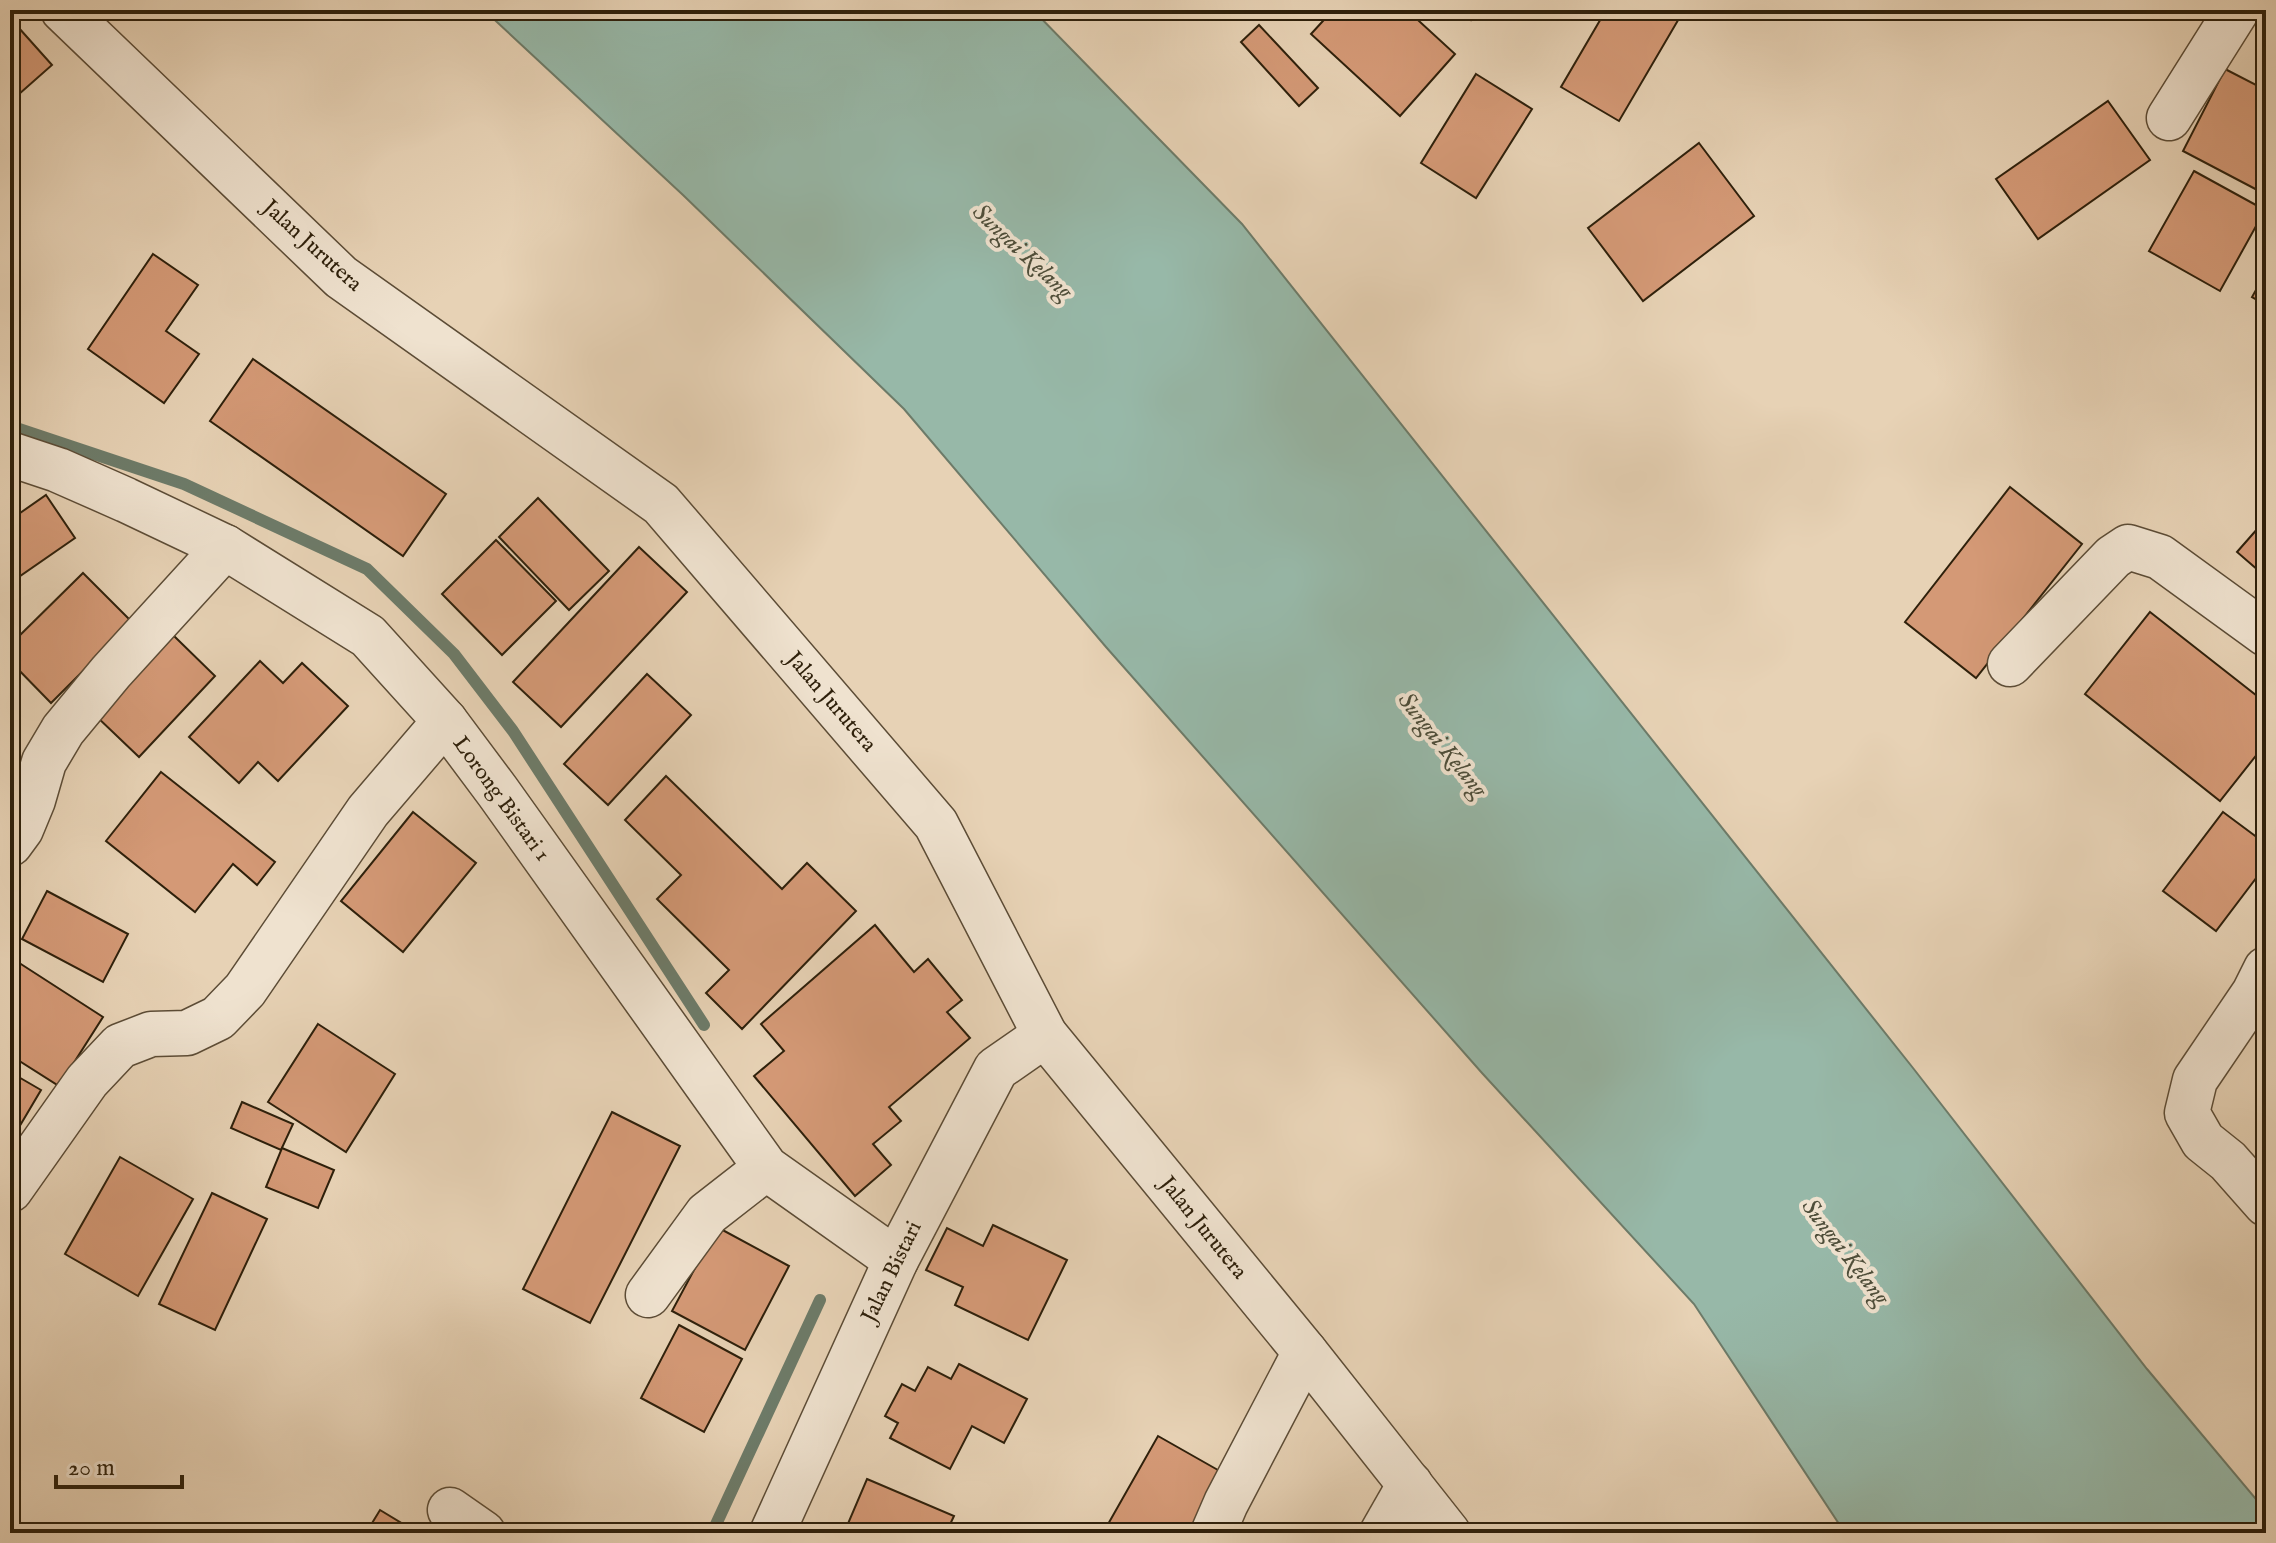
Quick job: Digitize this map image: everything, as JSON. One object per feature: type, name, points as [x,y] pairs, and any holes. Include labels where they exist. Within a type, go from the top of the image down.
[{"type":"street","name":"Jalan Jurutera","points":[[63,10],[341,277],[661,504],[936,824],[1045,1035],[1305,1352],[1448,1533]]},
{"type":"street","points":[[2169,118],[2237,10]]},
{"type":"street","name":"Lorong Bistari 1","points":[[10,454],[58,470],[225,547],[368,636],[445,721],[766,1168],[896,1260]]},
{"type":"street","points":[[10,844],[21,829],[44,762],[63,730],[111,672],[225,547]]},
{"type":"street","points":[[2010,664],[2113,557],[2128,547],[2160,557],[2266,634]]},
{"type":"street","points":[[10,1190],[87,1081],[120,1046],[151,1034],[187,1033],[218,1018],[245,990],[368,811],[445,721]]},
{"type":"street","points":[[2266,969],[2254,993],[2195,1080],[2187,1113],[2203,1141],[2228,1161],[2266,1204]]},
{"type":"street","name":"Jalan Bistari","points":[[772,1533],[896,1260],[996,1069],[1045,1035]]},
{"type":"street","points":[[648,1295],[707,1214],[766,1168]]},
{"type":"street","points":[[1213,1533],[1305,1352]]},
{"type":"street","points":[[1382,1533],[1410,1484]]},
{"type":"water","name":"Sungai Kelang","points":[[484,10],[1033,10],[1242,224],[1913,1068],[2147,1369],[2266,1511],[2266,1533],[1845,1533],[1694,1304],[1482,1073],[1106,647],[904,409],[683,195]]},
{"type":"building","points":[[1333,10],[1356,10],[1361,14],[1365,10],[1407,10],[1455,54],[1400,116],[1311,34]]},
{"type":"building","points":[[1460,10],[1480,10],[1471,20]]},
{"type":"building","points":[[1606,10],[1684,10],[1619,121],[1561,87]]},
{"type":"building","points":[[10,18],[52,65],[10,102]]},
{"type":"building","points":[[1259,25],[1318,88],[1299,106],[1241,42]]},
{"type":"building","points":[[2225,69],[2266,90],[2266,186],[2263,193],[2183,151]]},
{"type":"building","points":[[1476,74],[1532,109],[1476,198],[1421,163]]},
{"type":"building","points":[[2108,101],[2150,160],[2038,239],[1996,179]]},
{"type":"building","points":[[1699,143],[1754,216],[1643,301],[1588,228]]},
{"type":"building","points":[[2194,171],[2265,210],[2220,291],[2149,251]]},
{"type":"building","points":[[153,254],[198,285],[166,331],[199,354],[164,403],[88,349]]},
{"type":"building","points":[[2266,272],[2266,305],[2252,297]]},
{"type":"building","points":[[253,359],[446,494],[403,556],[210,421]]},
{"type":"building","points":[[2010,487],[2082,544],[1976,678],[1905,622]]},
{"type":"building","points":[[46,495],[75,538],[10,583],[10,520]]},
{"type":"building","points":[[538,498],[609,571],[569,610],[499,537]]},
{"type":"building","points":[[2266,519],[2266,577],[2237,552]]},
{"type":"building","points":[[496,540],[556,601],[502,655],[442,594]]},
{"type":"building","points":[[639,547],[687,592],[561,727],[513,682]]},
{"type":"building","points":[[83,573],[132,622],[51,703],[10,661],[10,645]]},
{"type":"building","points":[[2150,612],[2266,703],[2266,743],[2220,801],[2085,694]]},
{"type":"building","points":[[173,635],[215,676],[139,757],[96,716]]},
{"type":"building","points":[[260,661],[283,683],[302,663],[348,706],[278,781],[258,762],[239,783],[189,737]]},
{"type":"building","points":[[647,674],[691,715],[608,805],[564,764]]},
{"type":"building","points":[[161,772],[275,862],[257,885],[233,864],[195,912],[106,841]]},
{"type":"building","points":[[666,776],[782,889],[807,863],[856,911],[742,1029],[706,993],[729,970],[657,899],[681,875],[625,820]]},
{"type":"building","points":[[413,812],[476,863],[403,952],[341,901]]},
{"type":"building","points":[[2223,812],[2266,844],[2266,865],[2216,931],[2163,891]]},
{"type":"building","points":[[47,891],[128,934],[103,982],[22,939]]},
{"type":"building","points":[[875,925],[914,972],[928,959],[962,1000],[947,1012],[970,1038],[889,1107],[901,1121],[873,1144],[891,1165],[855,1196],[754,1076],[784,1051],[761,1024]]},
{"type":"building","points":[[10,957],[103,1017],[59,1086],[10,1055]]},
{"type":"building","points":[[318,1024],[395,1074],[346,1152],[268,1102]]},
{"type":"building","points":[[10,1072],[41,1090],[15,1134],[10,1132]]},
{"type":"building","points":[[242,1102],[293,1124],[281,1150],[231,1128]]},
{"type":"building","points":[[612,1112],[680,1146],[590,1323],[523,1289]]},
{"type":"building","points":[[282,1148],[334,1170],[318,1208],[266,1187]]},
{"type":"building","points":[[120,1157],[193,1199],[138,1296],[65,1254]]},
{"type":"building","points":[[212,1193],[267,1219],[215,1330],[159,1304]]},
{"type":"building","points":[[993,1225],[1067,1260],[1028,1340],[955,1305],[963,1287],[926,1270],[947,1228],[983,1246]]},
{"type":"building","points":[[717,1227],[789,1266],[745,1350],[672,1311]]},
{"type":"building","points":[[679,1325],[742,1359],[704,1432],[641,1398]]},
{"type":"building","points":[[959,1364],[1027,1399],[1004,1443],[972,1426],[950,1469],[890,1438],[898,1423],[885,1416],[902,1384],[915,1391],[928,1367],[951,1379]]},
{"type":"building","points":[[1158,1436],[1232,1478],[1200,1533],[1103,1533]]},
{"type":"building","points":[[867,1479],[954,1516],[946,1533],[844,1533]]},
{"type":"building","points":[[380,1510],[418,1533],[366,1533]]},
{"type":"waterway","points":[[10,426],[184,484],[367,569],[454,654],[513,731],[704,1025]]},
{"type":"waterway","points":[[712,1533],[820,1300]]}]
